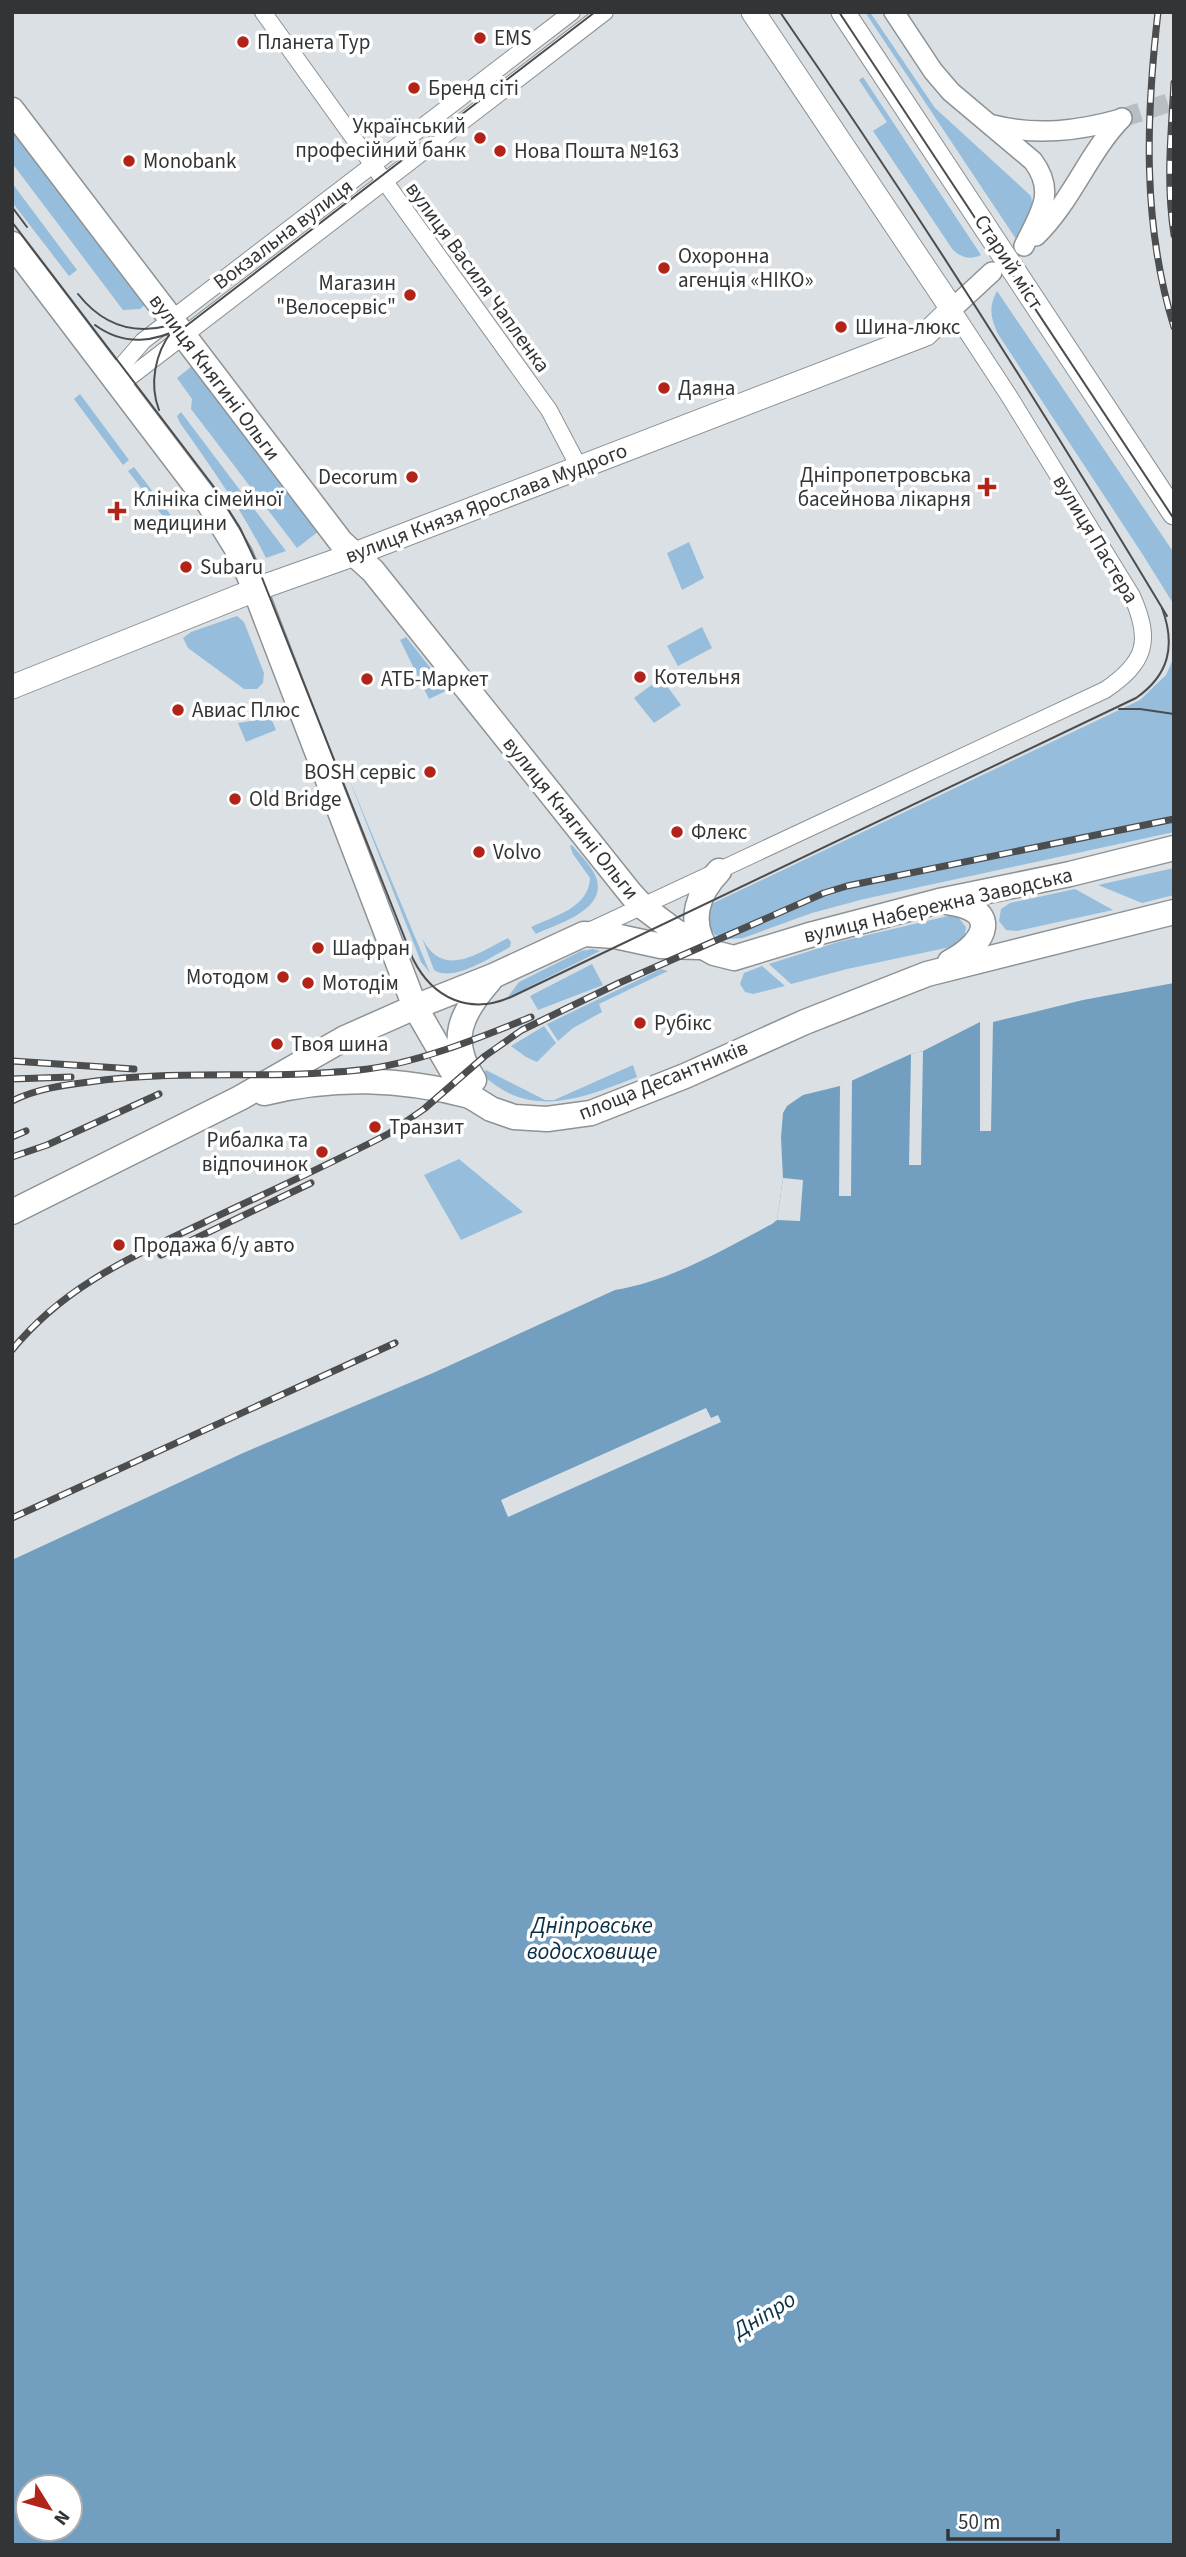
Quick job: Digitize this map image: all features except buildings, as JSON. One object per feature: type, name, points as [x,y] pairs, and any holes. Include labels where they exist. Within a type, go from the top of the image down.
[{"type":"main road","name":"вулиця Пастера","points":[[753,12],[952,309]]},
{"type":"main road","name":"Старий міст","points":[[843,12],[1174,513]]},
{"type":"main road","name":"вулиця Княгині Ольги","points":[[12,110],[341,542],[373,571],[642,907],[675,932],[705,947]]},
{"type":"main road","points":[[12,244],[218,516],[240,554],[415,1007]]},
{"type":"main road","name":"вулиця Князя Ярослава Мудрого","points":[[12,687],[255,590],[926,334],[952,309]]},
{"type":"main road","name":"вулиця Набережна Заводська","points":[[705,947],[734,958],[939,901],[1070,874],[1174,848]]},
{"type":"main road","points":[[705,947],[697,935],[696,908],[700,895],[719,871]]},
{"type":"main road","points":[[928,974],[968,952],[982,933],[982,921],[975,910],[964,904],[939,901]]},
{"type":"main road","points":[[928,974],[1174,912]]},
{"type":"main road","points":[[12,1212],[240,1098],[345,1038],[493,976],[584,934],[615,936],[661,947],[705,947]]},
{"type":"main road","name":"площа Десантників","points":[[415,1007],[458,1081],[470,1096],[491,1109],[514,1117],[547,1119],[591,1113],[685,1076],[805,1022],[928,974]]},
{"type":"main road","points":[[493,976],[469,1004],[461,1024],[458,1043],[465,1065],[477,1085],[514,1117]]},
{"type":"main road","points":[[240,1098],[293,1086],[359,1080],[416,1084],[470,1096]]},
{"type":"street","name":"вулиця Василя Чапленка","points":[[263,12],[549,410],[579,467]]},
{"type":"street","name":"Вокзальна вулиця","points":[[178,327],[371,165],[572,12]]},
{"type":"street","name":"Вокзальна вулиця","points":[[116,380],[139,345],[178,327],[384,183],[605,12]]},
{"type":"street","points":[[894,12],[933,71],[951,92],[1033,161],[1042,173],[1045,183],[1042,209],[1024,246],[1065,202],[1103,140],[1122,118],[1090,128],[1063,131],[1024,131],[991,124]]},
{"type":"street","points":[[952,309],[992,272]]},
{"type":"street","name":"вулиця Пастера","points":[[584,934],[1105,690],[1126,676],[1139,659],[1144,639],[1141,617],[1132,596],[952,309]]},
{"type":"shaded area","points":[[865,12],[870,12],[935,108],[1031,196],[1030,219],[1016,239]]},
{"type":"shaded area","points":[[863,77],[981,255],[966,257],[953,250],[873,131],[887,122],[859,80]]},
{"type":"shaded area","points":[[12,127],[147,303],[140,309],[123,310],[12,163]]},
{"type":"shaded area","points":[[12,183],[77,270],[69,276],[12,202]]},
{"type":"shaded area","points":[[997,291],[1174,553],[1174,605],[998,334],[992,313],[992,303]]},
{"type":"shaded area","points":[[192,366],[319,531],[297,548],[191,409],[192,399],[177,378]]},
{"type":"shaded area","points":[[80,394],[129,460],[123,465],[74,399]]},
{"type":"shaded area","points":[[181,412],[286,551],[266,558],[215,472],[180,423],[177,416]]},
{"type":"shaded area","points":[[134,467],[176,522],[172,528],[128,471]]},
{"type":"shaded area","points":[[689,542],[704,578],[682,590],[667,553]]},
{"type":"shaded area","points":[[237,616],[244,622],[264,673],[263,683],[257,689],[244,689],[188,648],[183,638],[191,632]]},
{"type":"shaded area","points":[[702,627],[712,648],[678,666],[667,646]]},
{"type":"shaded area","points":[[406,637],[448,690],[429,699],[400,640]]},
{"type":"shaded area","points":[[1174,657],[1174,832],[864,899],[812,913],[743,938],[729,939],[715,935],[708,927],[705,907],[1140,700],[1166,675]]},
{"type":"shaded area","points":[[661,678],[681,705],[654,723],[634,698]]},
{"type":"shaded area","points":[[271,718],[276,730],[246,742],[238,723]]},
{"type":"shaded area","points":[[347,774],[430,973],[421,962]]},
{"type":"shaded area","points":[[572,845],[590,866],[597,880],[598,891],[587,908],[577,915],[536,934],[531,927],[569,910],[584,897],[588,888],[590,878],[573,854]]},
{"type":"shaded area","points":[[1174,868],[1174,895],[1142,903],[1098,885]]},
{"type":"shaded area","points":[[1075,889],[1113,910],[1017,931],[1006,930],[999,921],[1001,909],[1010,903]]},
{"type":"shaded area","points":[[952,915],[958,917],[966,927],[964,939],[955,946],[791,984],[769,964],[838,942]]},
{"type":"shaded area","points":[[422,938],[430,951],[440,958],[451,960],[473,956],[508,938],[511,942],[510,947],[472,967],[442,973],[434,970]]},
{"type":"shaded area","points":[[581,951],[600,951],[507,998],[519,982]]},
{"type":"shaded area","points":[[592,964],[603,985],[538,1010],[530,996]]},
{"type":"shaded area","points":[[762,966],[785,986],[753,994],[745,992],[740,984],[744,973]]},
{"type":"shaded area","points":[[661,969],[668,971],[599,1004],[602,1012],[573,1028],[558,1041],[547,1024]]},
{"type":"shaded area","points":[[544,1026],[556,1043],[537,1062],[511,1046]]},
{"type":"shaded area","points":[[633,1065],[637,1077],[577,1098],[557,1101],[538,1101],[519,1097],[500,1088],[482,1074],[486,1070],[545,1100],[554,1100]]},
{"type":"shaded area","points":[[459,1159],[523,1212],[461,1240],[424,1175]]},
{"type":"water","name":"Дніпровське водосховище","points":[[1174,983],[1174,2545],[12,2545],[12,1560],[243,1453],[433,1373],[615,1290],[636,1286],[676,1272],[772,1224],[777,1220],[783,1178],[781,1138],[783,1113],[787,1106],[803,1095],[840,1086],[923,1051],[980,1022],[993,1022],[1083,1000]]},
{"type":"pier","points":[[980,1022],[993,1022],[991,1131],[980,1131]]},
{"type":"pier","points":[[923,1051],[921,1165],[909,1165],[911,1054]]},
{"type":"pier","points":[[852,1079],[851,1196],[839,1196],[840,1086]]},
{"type":"pier","points":[[783,1178],[803,1180],[800,1221],[777,1220]]},
{"type":"pier","points":[[706,1408],[711,1418],[718,1415],[721,1422],[508,1517],[501,1500]]},
{"type":"tunnel","points":[[1122,118],[1174,101]]},
{"type":"tram line","points":[[95,325],[118,337],[140,340],[163,336],[186,326],[595,12]]},
{"type":"tram line","points":[[780,12],[978,311],[1167,616]]},
{"type":"tram line","points":[[839,12],[1174,519]]},
{"type":"tram line","points":[[12,207],[27,227]]},
{"type":"tram line","points":[[12,222],[214,487],[240,528],[413,959],[431,984],[454,1000],[481,1004],[511,997],[1136,698],[1156,680],[1167,659],[1168,635],[1162,608]]},
{"type":"tram line","points":[[78,294],[97,312],[118,324],[141,329],[167,326]]},
{"type":"tram line","points":[[159,410],[154,390],[155,369],[161,349],[172,331]]},
{"type":"tram line","points":[[1119,709],[1174,714]]},
{"type":"railway","points":[[1158,12],[1151,91],[1150,171],[1156,249],[1174,327]]},
{"type":"railway","points":[[1174,83],[1170,177],[1174,235]]},
{"type":"railway","points":[[12,1350],[54,1308],[101,1275],[388,1134],[424,1109],[485,1056],[522,1030],[619,983],[824,893],[847,886],[1174,819]]},
{"type":"railway","points":[[12,1101],[50,1088],[123,1078],[325,1073],[381,1067],[447,1049],[531,1017]]},
{"type":"railway","points":[[12,1061],[134,1069]]},
{"type":"railway","points":[[12,1079],[71,1077]]},
{"type":"railway","points":[[12,1157],[47,1145],[159,1094]]},
{"type":"railway","points":[[12,1137],[26,1131]]},
{"type":"railway","points":[[161,1255],[311,1183]]},
{"type":"railway","points":[[12,1518],[395,1343]]},
{"type":"place","name":"EMS","points":[[480,38]]},
{"type":"place","name":"Планета Тур","points":[[243,42]]},
{"type":"place","name":"Бренд сіті","points":[[414,88]]},
{"type":"place","name":"Український професійний банк","points":[[480,138]]},
{"type":"place","name":"Нова Пошта №163","points":[[500,151]]},
{"type":"place","name":"Monobank","points":[[129,161]]},
{"type":"place","name":"Охоронна агенція «НІКО»","points":[[664,268]]},
{"type":"place","name":"Магазин \"Велосервіс\"","points":[[410,295]]},
{"type":"place","name":"Шина-люкс","points":[[841,327]]},
{"type":"place","name":"Даяна","points":[[664,388]]},
{"type":"place","name":"Decorum","points":[[412,477]]},
{"type":"place","name":"Дніпропетровська басейнова лікарня","points":[[987,487]]},
{"type":"place","name":"Клініка сімейної медицини","points":[[117,511]]},
{"type":"place","name":"Subaru","points":[[186,567]]},
{"type":"place","name":"Котельня","points":[[640,677]]},
{"type":"place","name":"АТБ-Маркет","points":[[367,679]]},
{"type":"place","name":"Авиас Плюс","points":[[178,710]]},
{"type":"place","name":"BOSH сервіс","points":[[430,772]]},
{"type":"place","name":"Old Bridge","points":[[235,799]]},
{"type":"place","name":"Флекс","points":[[677,832]]},
{"type":"place","name":"Volvo","points":[[479,852]]},
{"type":"place","name":"Шафран","points":[[318,948]]},
{"type":"place","name":"Мотодом","points":[[283,977]]},
{"type":"place","name":"Мотодім","points":[[308,983]]},
{"type":"place","name":"Рубікс","points":[[640,1023]]},
{"type":"place","name":"Твоя шина","points":[[277,1044]]},
{"type":"place","name":"Транзит","points":[[375,1127]]},
{"type":"place","name":"Рибалка та відпочинок","points":[[322,1152]]},
{"type":"place","name":"Продажа б/у авто","points":[[119,1245]]},
{"type":"water label","name":"Дніпро","points":[[764,2314]]}]
